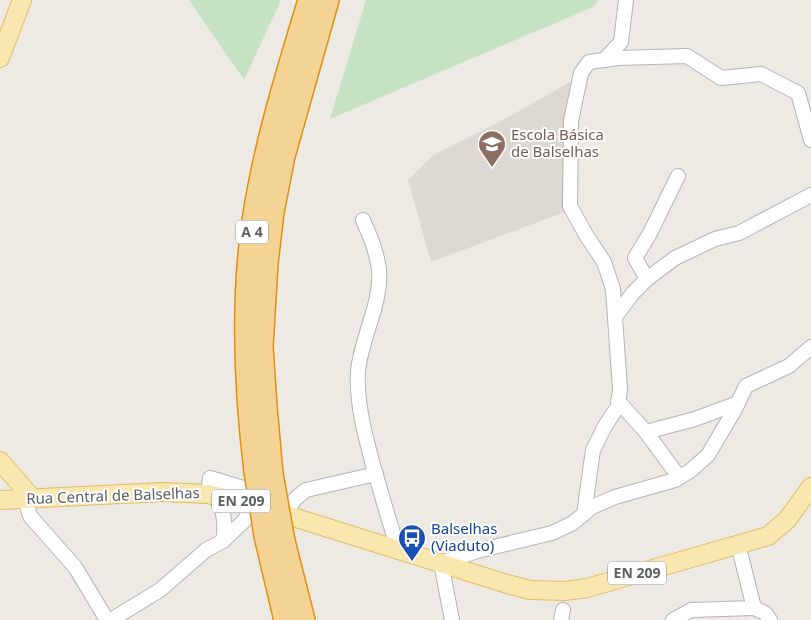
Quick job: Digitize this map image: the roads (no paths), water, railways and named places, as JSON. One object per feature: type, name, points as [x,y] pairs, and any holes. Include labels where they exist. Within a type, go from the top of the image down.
[{"type":"highway","name":"A 4","points":[[285,620],[264,473],[250,428],[245,348],[248,271],[253,221],[277,109],[309,0]]},
{"type":"highway","name":"A 4","points":[[264,473],[266,407],[262,347],[267,263],[273,212],[284,156],[328,0]]},
{"type":"highway","name":"A 4","points":[[274,538],[304,620]]},
{"type":"main road","points":[[0,58],[22,0]]},
{"type":"main road","points":[[3,467],[14,498]]},
{"type":"main road","points":[[3,467],[4,489],[14,498]]},
{"type":"main road","name":"Rua Central de Balselhas","points":[[14,498],[212,489],[248,504],[290,508],[398,549],[530,590],[565,591],[587,588],[768,536],[787,520],[811,487]]},
{"type":"street","points":[[604,60],[621,42],[626,0]]},
{"type":"street","points":[[584,514],[593,450],[618,406],[620,389],[613,289],[604,262],[570,206],[571,120],[581,73],[590,62],[618,58],[687,56],[721,78],[761,74],[798,93],[811,140]]},
{"type":"street","points":[[647,280],[634,258],[649,235],[678,176]]},
{"type":"street","points":[[615,317],[647,280],[675,258],[715,239],[739,233],[811,195]]},
{"type":"street","points":[[363,220],[375,249],[379,271],[378,289],[362,348],[358,372],[360,401],[364,430],[398,549]]},
{"type":"street","points":[[452,620],[441,563],[477,551],[552,534],[573,523],[592,507],[621,495],[679,477],[690,471],[708,455],[746,386],[789,366],[811,347]]},
{"type":"street","points":[[618,401],[646,432],[679,477]]},
{"type":"street","points":[[646,432],[695,419],[738,403]]},
{"type":"street","points":[[212,489],[290,508],[306,490],[376,474]]},
{"type":"street","points":[[212,489],[224,511],[226,526],[223,541]]},
{"type":"street","points":[[14,498],[75,568],[107,620]]},
{"type":"street","points":[[111,620],[160,590],[206,550],[223,541],[244,521],[249,513],[248,504]]},
{"type":"street","points":[[738,544],[754,608]]},
{"type":"street","points":[[673,620],[691,610],[754,608],[765,612],[770,620]]},
{"type":"place","name":"Escola Básica de Balselhas","points":[[492,168]]},
{"type":"place","name":"Balselhas (Viaduto)","points":[[412,562]]}]
